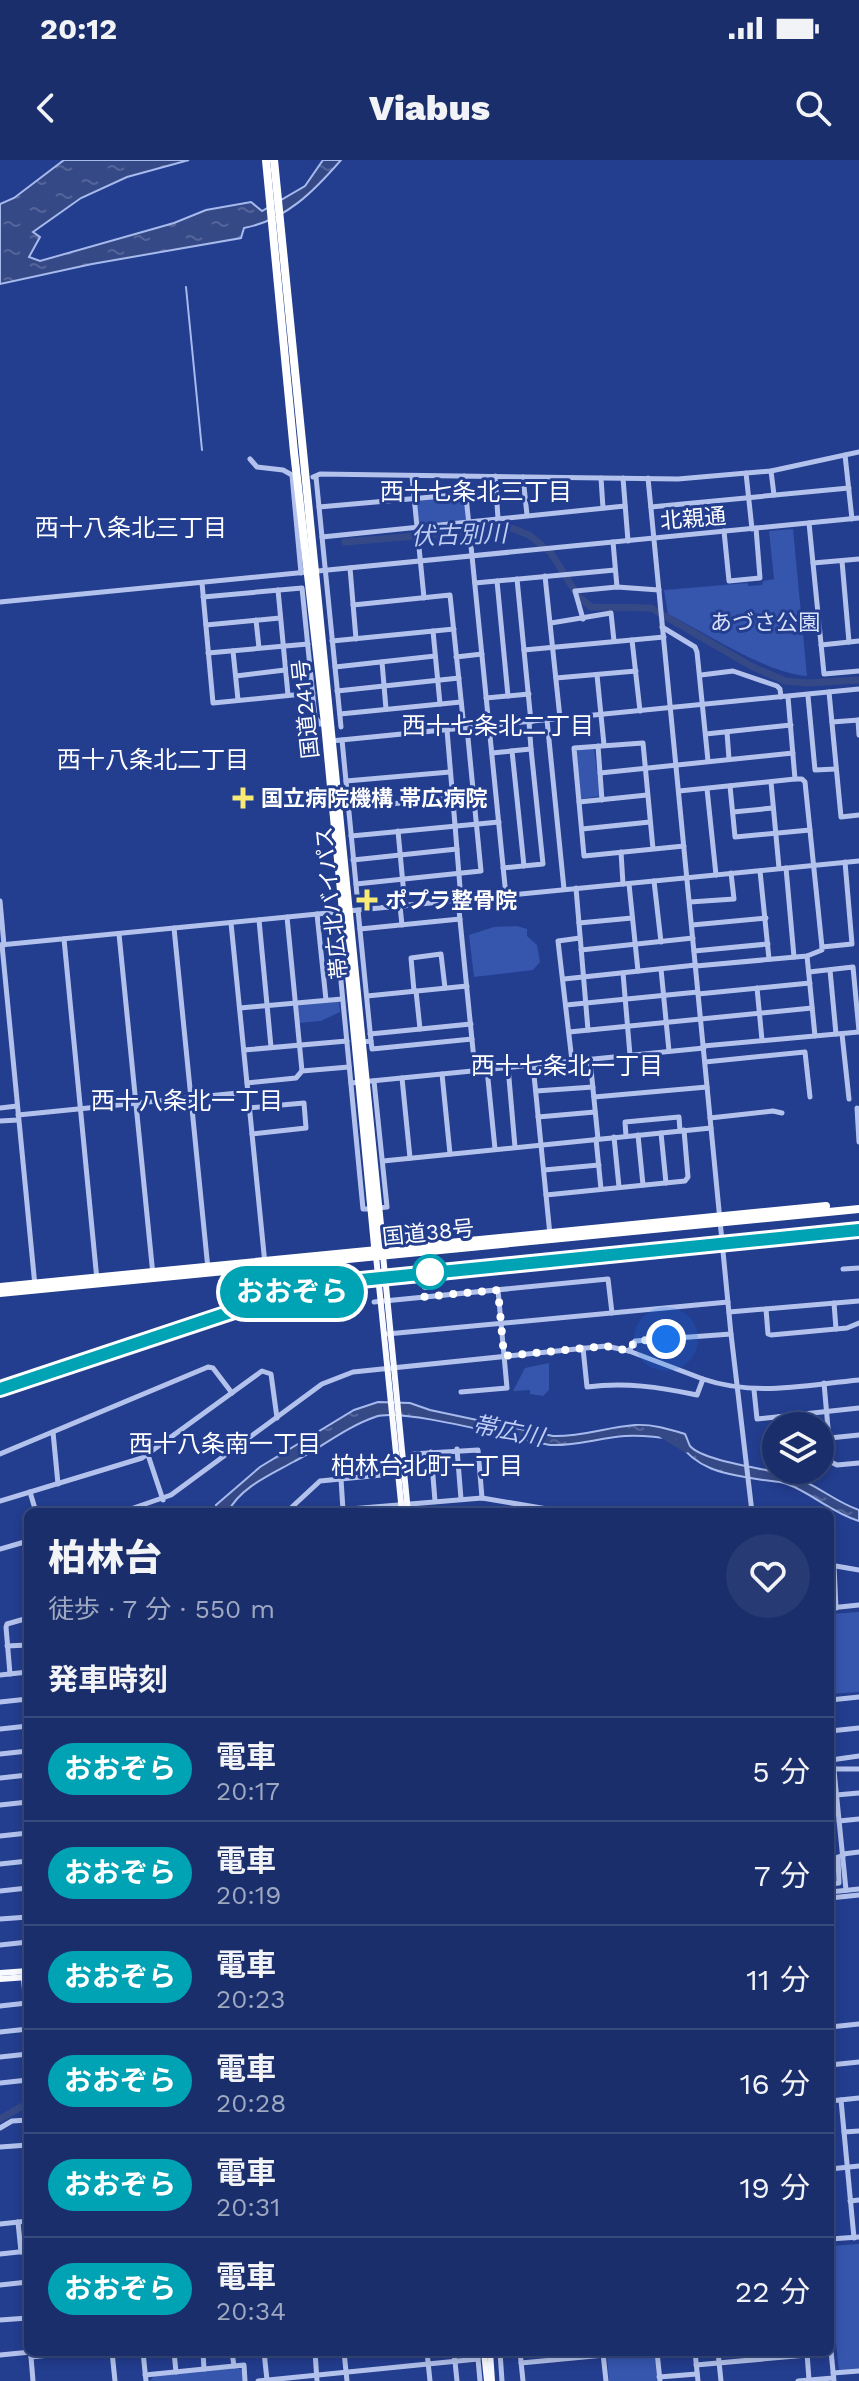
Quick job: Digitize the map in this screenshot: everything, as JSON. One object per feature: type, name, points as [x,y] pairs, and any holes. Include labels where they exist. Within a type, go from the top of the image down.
[{"type":"highway","name":"国道241号","points":[[266,160],[312,572],[309,610],[325,724],[334,741],[350,911],[347,949],[363,1082],[371,1209],[379,1252]]},
{"type":"highway","name":"国道241号","points":[[274,160],[299,452]]},
{"type":"highway","name":"帯広北バイパス","points":[[312,572],[334,702],[334,741],[350,874],[350,911],[368,1039],[363,1082]]},
{"type":"highway","name":"国道38号","points":[[0,1290],[859,1206]]},
{"type":"main road","points":[[379,1252],[381,1302],[388,1334],[404,1508]]},
{"type":"main road","points":[[0,1973],[24,1974]]},
{"type":"main road","points":[[0,1979],[24,1974]]},
{"type":"main road","points":[[487,2356],[490,2381]]},
{"type":"street","points":[[312,572],[322,537],[315,477],[320,474],[678,479],[771,471],[859,452]]},
{"type":"street","points":[[845,455],[856,519]]},
{"type":"street","points":[[250,459],[257,467],[288,471],[294,479],[312,572],[332,641],[337,691],[334,702],[340,714],[341,727]]},
{"type":"street","points":[[771,471],[774,495]]},
{"type":"street","points":[[724,531],[729,581],[760,578],[746,473]]},
{"type":"street","points":[[412,476],[424,598]]},
{"type":"street","points":[[464,476],[506,896]]},
{"type":"street","points":[[495,476],[498,518]]},
{"type":"street","points":[[523,477],[527,515]]},
{"type":"street","points":[[601,478],[603,508]]},
{"type":"street","points":[[623,478],[628,541]]},
{"type":"street","points":[[648,478],[731,1334],[752,1508]]},
{"type":"street","points":[[651,507],[849,488]]},
{"type":"street","points":[[319,507],[466,494]]},
{"type":"street","points":[[322,537],[625,506]]},
{"type":"street","name":"北親通","points":[[0,602],[856,519]]},
{"type":"street","points":[[809,523],[824,674],[859,671]]},
{"type":"street","points":[[613,542],[617,587]]},
{"type":"street","points":[[813,563],[859,559]]},
{"type":"street","points":[[842,561],[849,642]]},
{"type":"street","points":[[350,568],[356,639]]},
{"type":"street","points":[[475,583],[615,570]]},
{"type":"street","points":[[545,576],[560,719]]},
{"type":"street","points":[[503,868],[543,864],[517,579]]},
{"type":"street","points":[[497,581],[508,696]]},
{"type":"street","points":[[202,583],[213,703],[313,693]]},
{"type":"street","points":[[583,619],[575,591],[617,587],[659,590]]},
{"type":"street","points":[[203,597],[302,588],[309,610],[308,644],[315,717],[320,724],[325,724]]},
{"type":"street","points":[[278,590],[288,695]]},
{"type":"street","points":[[353,605],[450,595],[481,871],[356,884]]},
{"type":"street","points":[[551,623],[611,613],[614,641]]},
{"type":"street","points":[[206,625],[280,618]]},
{"type":"street","points":[[256,620],[259,648]]},
{"type":"street","points":[[662,627],[695,647],[701,675],[708,761]]},
{"type":"street","points":[[332,641],[454,629]]},
{"type":"street","points":[[433,631],[440,704]]},
{"type":"street","points":[[524,650],[664,637]]},
{"type":"street","points":[[632,640],[640,711]]},
{"type":"street","points":[[821,645],[859,641]]},
{"type":"street","points":[[208,653],[308,644]]},
{"type":"street","points":[[233,651],[238,700]]},
{"type":"street","points":[[456,657],[482,654]]},
{"type":"street","points":[[335,667],[435,656]]},
{"type":"street","points":[[382,662],[386,709]]},
{"type":"street","points":[[236,676],[285,670]]},
{"type":"street","points":[[556,678],[636,671]]},
{"type":"street","points":[[701,675],[733,671],[780,689],[785,697],[791,725],[795,779]]},
{"type":"street","points":[[597,674],[602,800]]},
{"type":"street","points":[[337,691],[459,678]]},
{"type":"street","points":[[357,895],[356,884],[350,874],[353,860],[346,781],[334,741],[859,689]]},
{"type":"street","points":[[829,692],[841,817],[859,815]]},
{"type":"street","points":[[486,698],[529,694]]},
{"type":"street","points":[[808,696],[815,770],[836,769]]},
{"type":"street","points":[[340,714],[461,702]]},
{"type":"street","points":[[547,720],[564,889]]},
{"type":"street","points":[[832,722],[858,720],[859,735]]},
{"type":"street","points":[[706,734],[791,725]]},
{"type":"street","points":[[447,730],[460,919],[475,1071]]},
{"type":"street","points":[[727,732],[729,759]]},
{"type":"street","points":[[653,849],[643,743],[574,748],[584,856],[684,846]]},
{"type":"street","points":[[492,753],[531,749]]},
{"type":"street","points":[[512,751],[524,866]]},
{"type":"street","points":[[600,773],[793,753]]},
{"type":"street","points":[[346,781],[450,772]]},
{"type":"street","points":[[564,979],[807,956],[822,950],[805,782],[795,779],[679,791]]},
{"type":"street","points":[[771,782],[775,832],[794,957]]},
{"type":"street","points":[[730,786],[735,837],[810,830]]},
{"type":"street","points":[[707,789],[716,875]]},
{"type":"street","points":[[579,802],[647,795]]},
{"type":"street","points":[[349,808],[453,798]]},
{"type":"street","points":[[733,812],[773,808]]},
{"type":"street","points":[[351,836],[499,822]]},
{"type":"street","points":[[582,829],[650,822]]},
{"type":"street","points":[[398,831],[403,879],[402,925]]},
{"type":"street","points":[[353,860],[457,849]]},
{"type":"street","points":[[621,852],[638,971]]},
{"type":"street","points":[[2,945],[859,861]]},
{"type":"street","points":[[822,947],[852,944],[845,862]]},
{"type":"street","points":[[760,871],[769,959]]},
{"type":"street","points":[[690,902],[734,899],[731,873]]},
{"type":"street","points":[[654,881],[661,942]]},
{"type":"street","points":[[576,888],[588,1030]]},
{"type":"street","points":[[0,901],[4,1006],[35,1286]]},
{"type":"street","points":[[350,911],[360,929],[368,1039],[372,1049],[472,1039]]},
{"type":"street","points":[[317,914],[326,1000]]},
{"type":"street","points":[[287,917],[302,1071]]},
{"type":"street","points":[[579,923],[632,918]]},
{"type":"street","points":[[692,925],[766,918]]},
{"type":"street","points":[[360,929],[460,919]]},
{"type":"street","points":[[259,920],[271,1047]]},
{"type":"street","points":[[231,923],[265,1264]]},
{"type":"street","points":[[174,928],[208,1269]]},
{"type":"street","points":[[119,934],[153,1274]]},
{"type":"street","points":[[572,1061],[558,941],[580,938]]},
{"type":"street","points":[[581,950],[693,938]]},
{"type":"street","points":[[64,939],[97,1280]]},
{"type":"street","points":[[694,951],[768,944]]},
{"type":"street","points":[[347,949],[338,950],[349,1067],[363,1082],[383,1161],[387,1207],[371,1209]]},
{"type":"street","points":[[420,1029],[411,958],[441,954],[445,988]]},
{"type":"street","points":[[807,956],[815,1036]]},
{"type":"street","points":[[363,1082],[859,1031],[853,967],[809,972]]},
{"type":"street","points":[[661,969],[669,1051]]},
{"type":"street","points":[[830,970],[849,1099]]},
{"type":"street","points":[[623,973],[630,1055]]},
{"type":"street","points":[[566,1005],[810,983]]},
{"type":"street","points":[[367,996],[467,986]]},
{"type":"street","points":[[757,988],[762,1040]]},
{"type":"street","points":[[240,1008],[342,999]]},
{"type":"street","points":[[569,1032],[812,1008]]},
{"type":"street","points":[[368,1039],[420,1029],[471,1024]]},
{"type":"street","points":[[244,1050],[347,1041]]},
{"type":"street","points":[[705,1062],[805,1052],[810,1097]]},
{"type":"street","points":[[590,1059],[601,1189]]},
{"type":"street","points":[[533,1065],[550,1236]]},
{"type":"street","points":[[247,1083],[296,1078],[302,1071],[349,1067]]},
{"type":"street","points":[[508,1067],[515,1147]]},
{"type":"street","points":[[487,1069],[495,1149]]},
{"type":"street","points":[[442,1074],[450,1154]]},
{"type":"street","points":[[402,1078],[410,1158]]},
{"type":"street","points":[[536,1091],[593,1087]]},
{"type":"street","points":[[594,1097],[707,1087]]},
{"type":"street","points":[[0,1121],[80,1108],[248,1092]]},
{"type":"street","points":[[249,1108],[304,1103],[306,1128],[252,1134]]},
{"type":"street","points":[[0,1108],[17,1106]]},
{"type":"street","points":[[857,1108],[859,1142]]},
{"type":"street","points":[[710,1118],[773,1111],[782,1113]]},
{"type":"street","points":[[538,1117],[595,1112]]},
{"type":"street","points":[[546,1195],[685,1181],[688,1177],[679,1117],[625,1122],[626,1136]]},
{"type":"street","points":[[383,1161],[711,1128]]},
{"type":"street","points":[[661,1133],[666,1183]]},
{"type":"street","points":[[638,1135],[643,1185]]},
{"type":"street","points":[[614,1137],[619,1187]]},
{"type":"street","points":[[544,1170],[599,1165]]},
{"type":"street","points":[[723,1247],[859,1234]]},
{"type":"street","points":[[843,1269],[859,1268]]},
{"type":"street","points":[[381,1302],[608,1279],[612,1313]]},
{"type":"street","points":[[461,1392],[507,1388],[498,1290]]},
{"type":"street","points":[[729,1312],[859,1301]]},
{"type":"street","points":[[388,1334],[728,1302]]},
{"type":"street","points":[[834,1303],[836,1329]]},
{"type":"street","points":[[766,1309],[768,1334],[771,1335],[836,1329],[859,1323]]},
{"type":"street","points":[[629,1351],[635,1341],[731,1334]]},
{"type":"street","points":[[136,1508],[163,1500],[322,1384],[338,1376],[391,1367],[606,1346],[629,1351],[737,1389],[859,1380]]},
{"type":"street","points":[[583,1348],[587,1387],[643,1385],[697,1395],[703,1379]]},
{"type":"street","points":[[0,1454],[208,1367],[213,1368],[232,1393]]},
{"type":"street","points":[[0,1501],[148,1455],[262,1371],[269,1372],[277,1418]]},
{"type":"street","points":[[824,1383],[826,1412],[859,1408]]},
{"type":"street","points":[[754,1390],[757,1419],[762,1419]]},
{"type":"street","points":[[53,1432],[58,1484]]},
{"type":"street","points":[[834,1438],[859,1435]]},
{"type":"street","points":[[457,1449],[461,1499]]},
{"type":"street","points":[[292,1508],[316,1484],[413,1472],[412,1454],[457,1449],[478,1450],[482,1498]]},
{"type":"street","points":[[431,1452],[435,1501]]},
{"type":"street","points":[[148,1455],[163,1500]]},
{"type":"street","points":[[834,1464],[859,1463]]},
{"type":"street","points":[[341,1479],[343,1508]]},
{"type":"street","points":[[30,1492],[35,1508]]},
{"type":"street","points":[[404,1508],[435,1501],[482,1498],[533,1508]]},
{"type":"street","points":[[0,1549],[24,1542]]},
{"type":"street","points":[[834,1565],[859,1570]]},
{"type":"street","points":[[834,1608],[859,1605]]},
{"type":"street","points":[[10,1674],[7,1624],[24,1619]]},
{"type":"street","points":[[7,1646],[24,1645]]},
{"type":"street","points":[[0,1675],[24,1672]]},
{"type":"street","points":[[834,1700],[859,1697]]},
{"type":"street","points":[[0,1702],[24,1699]]},
{"type":"street","points":[[0,1729],[24,1726]]},
{"type":"street","points":[[834,1731],[859,1728]]},
{"type":"street","points":[[0,1754],[24,1751]]},
{"type":"street","points":[[834,1760],[859,1756]]},
{"type":"street","points":[[834,1769],[859,1769]]},
{"type":"street","points":[[0,1778],[24,1775]]},
{"type":"street","points":[[834,1782],[846,1890]]},
{"type":"street","points":[[836,1795],[859,1793]]},
{"type":"street","points":[[0,1805],[24,1802]]},
{"type":"street","points":[[834,1820],[859,1819]]},
{"type":"street","points":[[0,1836],[24,1833]]},
{"type":"street","points":[[834,1884],[840,1880],[838,1857],[859,1852]]},
{"type":"street","points":[[0,1864],[24,1861]]},
{"type":"street","points":[[0,1891],[24,1888]]},
{"type":"street","points":[[834,1894],[859,1889]]},
{"type":"street","points":[[834,1895],[859,1895]]},
{"type":"street","points":[[0,1919],[24,1917]]},
{"type":"street","points":[[0,1945],[24,1942]]},
{"type":"street","points":[[0,2006],[24,2004]]},
{"type":"street","points":[[834,2027],[859,2024]]},
{"type":"street","points":[[0,2032],[24,2029]]},
{"type":"street","points":[[0,2057],[24,2054]]},
{"type":"street","points":[[834,2065],[859,2062]]},
{"type":"street","points":[[0,2083],[24,2080]]},
{"type":"street","points":[[834,2101],[859,2098]]},
{"type":"street","points":[[834,2239],[857,2238],[850,2201],[841,2100]]},
{"type":"street","points":[[0,2128],[12,2121],[24,2120]]},
{"type":"street","points":[[844,2132],[859,2131]]},
{"type":"street","points":[[0,2147],[24,2145]]},
{"type":"street","points":[[834,2169],[859,2166]]},
{"type":"street","points":[[850,2201],[859,2200]]},
{"type":"street","points":[[0,2224],[24,2221]]},
{"type":"street","points":[[0,2254],[24,2251],[18,2222]]},
{"type":"street","points":[[0,2285],[24,2282]]},
{"type":"street","points":[[0,2320],[24,2318]]},
{"type":"street","points":[[0,2355],[24,2354]]},
{"type":"street","points":[[31,2356],[33,2381]]},
{"type":"street","points":[[112,2356],[113,2381]]},
{"type":"street","points":[[143,2356],[146,2378],[244,2365],[245,2381]]},
{"type":"street","points":[[174,2356],[176,2372]]},
{"type":"street","points":[[203,2356],[204,2369]]},
{"type":"street","points":[[233,2356],[234,2366]]},
{"type":"street","points":[[264,2356],[267,2380]]},
{"type":"street","points":[[315,2356],[317,2378]]},
{"type":"street","points":[[344,2356],[347,2381]]},
{"type":"street","points":[[427,2356],[430,2381]]},
{"type":"street","points":[[454,2356],[457,2381]]},
{"type":"street","points":[[258,2381],[317,2378],[477,2356],[480,2381]]},
{"type":"street","points":[[500,2356],[502,2381]]},
{"type":"street","points":[[520,2356],[523,2381]]},
{"type":"street","points":[[521,2363],[585,2356]]},
{"type":"street","points":[[603,2356],[606,2381]]},
{"type":"street","points":[[657,2356],[660,2379],[697,2377],[695,2356]]},
{"type":"street","points":[[718,2356],[721,2381]]},
{"type":"street","points":[[696,2365],[781,2356]]},
{"type":"street","points":[[807,2356],[809,2380]]},
{"type":"street","points":[[831,2356],[833,2377]]},
{"type":"street","points":[[798,2381],[859,2371]]},
{"type":"green space","points":[[465,497],[465,520],[419,524],[416,502],[419,499]]},
{"type":"green space","name":"あづさ公園","points":[[793,529],[807,676],[755,660],[668,614],[664,590],[748,583],[748,586],[762,585],[763,581],[774,579],[769,531]]},
{"type":"green space","points":[[594,748],[600,796],[581,799],[576,752]]},
{"type":"green space","points":[[494,927],[527,929],[527,936],[537,945],[540,962],[533,970],[474,977],[469,935]]},
{"type":"green space","points":[[339,1001],[340,1012],[321,1021],[299,1023],[298,1004]]},
{"type":"green space","points":[[549,1363],[549,1390],[543,1396],[530,1394],[530,1390],[513,1391],[525,1368]]},
{"type":"green space","points":[[859,1612],[859,1692],[834,1694],[834,1614]]},
{"type":"green space","points":[[859,2244],[859,2369],[839,2371],[834,2323],[834,2246]]},
{"type":"green space","points":[[655,2356],[657,2381],[609,2381],[607,2357]]},
{"type":"green space","points":[[242,2370],[243,2381],[150,2381],[154,2376]]},
{"type":"water","points":[[64,160],[189,160],[127,177],[81,198],[33,232],[40,237],[29,257],[40,261],[174,223],[206,210],[251,202],[262,211],[305,186],[323,160],[341,160],[298,203],[273,218],[244,228],[241,238],[0,284],[0,204],[14,198]]},
{"type":"water","points":[[378,1402],[410,1403],[553,1436],[648,1425],[685,1434],[690,1446],[698,1452],[762,1469],[762,1480],[714,1470],[694,1459],[676,1440],[625,1436],[550,1445],[433,1420],[389,1415],[364,1421],[257,1482],[240,1495],[230,1508],[216,1508],[260,1467],[354,1410]]},
{"type":"water","points":[[786,1484],[810,1484],[859,1510],[859,1521],[839,1513]]},
{"type":"waterway","points":[[186,287],[202,450]]},
{"type":"waterway","name":"伏古別川","points":[[345,542],[511,528],[529,535],[551,553],[578,596],[591,607],[651,608],[751,666],[785,681],[859,680]]},
{"type":"waterway","name":"帯広川","points":[[663,1435],[686,1449]]},
{"type":"waterway","points":[[0,2119],[24,2105]]},
{"type":"railway","points":[[0,1389],[270,1299],[341,1282],[859,1230]]},
{"type":"train","name":"おおぞら","points":[[0,1389],[311,1287],[623,1252],[859,1230]]},
{"type":"place","name":"国立病院機構 帯広病院","points":[[243,798]]},
{"type":"place","name":"ポプラ整骨院","points":[[367,900]]},
{"type":"district","name":"西十七条北三丁目","points":[[476,492]]},
{"type":"district","name":"西十八条北三丁目","points":[[131,528]]},
{"type":"district","name":"西十七条北二丁目","points":[[498,726]]},
{"type":"district","name":"西十八条北二丁目","points":[[153,760]]},
{"type":"district","name":"西十七条北一丁目","points":[[567,1066]]},
{"type":"district","name":"西十八条北一丁目","points":[[187,1101]]},
{"type":"district","name":"西十八条南一丁目","points":[[225,1444]]},
{"type":"district","name":"柏林台北町一丁目","points":[[427,1466]]},
{"type":"route","points":[[430,1272],[422,1297],[498,1290],[504,1356],[606,1346],[629,1351],[635,1341],[666,1339]]}]
